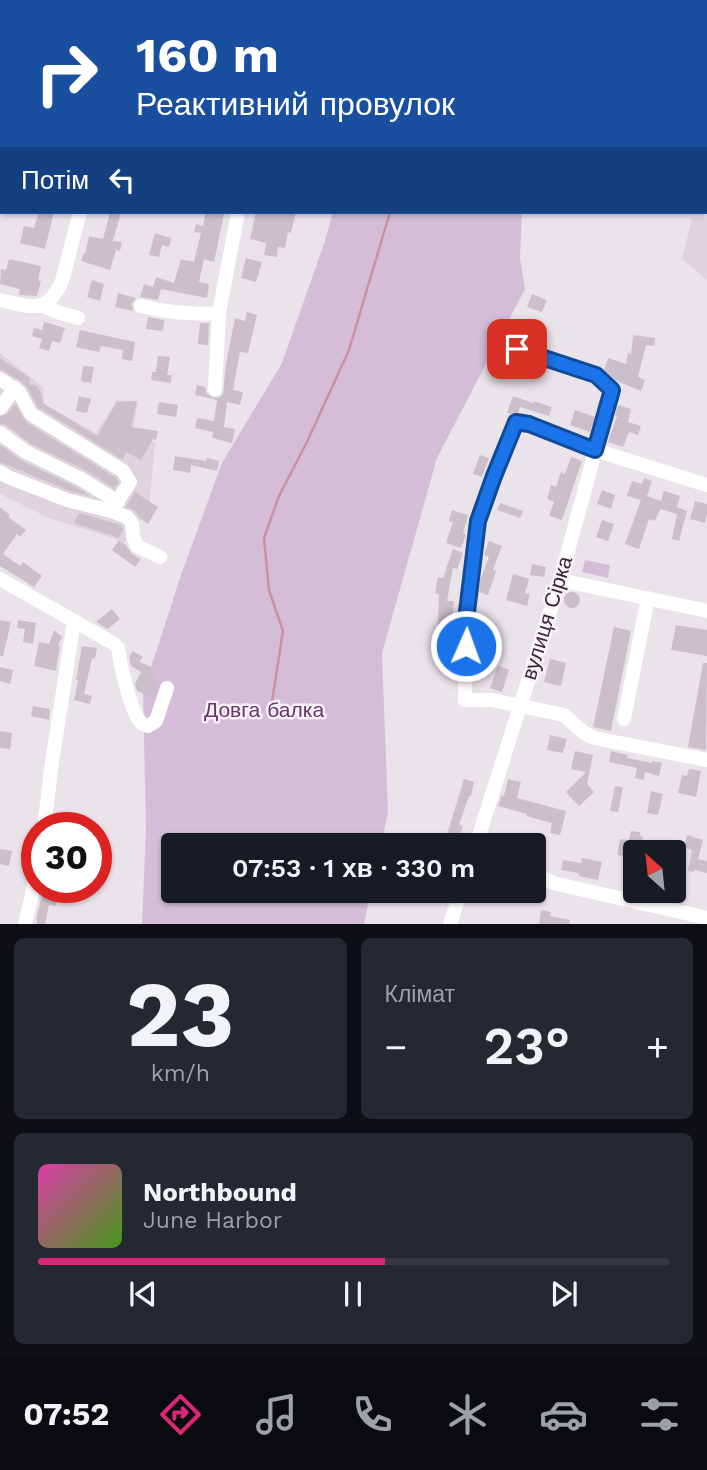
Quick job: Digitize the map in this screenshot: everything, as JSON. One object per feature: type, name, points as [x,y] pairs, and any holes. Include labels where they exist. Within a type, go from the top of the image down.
[{"type":"street","points":[[0,300],[30,307],[46,302],[58,291],[79,214]]},
{"type":"street","points":[[215,389],[219,313],[238,214]]},
{"type":"street","points":[[46,302],[57,312],[78,318]]},
{"type":"street","points":[[141,306],[204,314],[219,313]]},
{"type":"street","name":"вулиця Сірка","points":[[480,833],[560,580],[612,390],[596,375],[517,349]]},
{"type":"street","points":[[0,379],[19,392],[31,414],[123,471],[130,482],[115,506]]},
{"type":"street","points":[[0,408],[15,388]]},
{"type":"street","points":[[707,485],[595,450],[529,424],[516,422],[478,521],[466,620],[466,700],[492,700],[564,715],[583,733],[594,738],[707,760]]},
{"type":"street","points":[[0,433],[26,452],[81,479],[132,523],[136,546],[160,557]]},
{"type":"street","points":[[0,472],[67,500],[115,506]]},
{"type":"street","points":[[0,579],[118,648],[120,667],[135,713],[141,723],[148,726],[156,721],[167,688]]},
{"type":"street","points":[[560,580],[707,611]]},
{"type":"street","points":[[624,719],[648,598]]},
{"type":"street","points":[[46,812],[74,621]]},
{"type":"street","points":[[546,880],[707,918]]},
{"type":"street","points":[[25,924],[30,903]]},
{"type":"street","points":[[450,924],[457,903]]},
{"type":"shaded area","points":[[692,217],[707,218],[707,280],[682,259]]},
{"type":"shaded area","points":[[0,353],[43,387],[44,404],[96,433],[117,400],[138,401],[132,438],[155,442],[149,507],[125,542],[49,518],[0,494]]},
{"type":"green space","name":"Довга балка","points":[[332,214],[522,214],[520,258],[525,289],[437,458],[382,653],[388,812],[384,833],[161,833],[161,903],[368,903],[364,924],[142,924],[146,830],[143,692],[182,572],[222,463],[282,363]]},
{"type":"green space","points":[[585,560],[610,565],[608,578],[582,572]]},
{"type":"building","points":[[38,214],[54,214],[45,249],[20,243],[24,226],[34,228]]},
{"type":"building","points":[[109,214],[120,214],[113,241],[122,242],[120,251],[116,250],[110,270],[81,261],[89,236],[103,239]]},
{"type":"building","points":[[206,214],[224,214],[214,262],[204,259],[199,282],[209,284],[207,298],[161,289],[158,300],[140,297],[144,284],[153,287],[156,277],[174,283],[181,259],[194,262],[201,233],[194,232],[196,224],[203,226]]},
{"type":"building","points":[[256,214],[296,214],[285,248],[278,247],[277,257],[264,255],[266,243],[250,239]]},
{"type":"building","points":[[155,233],[171,238],[169,247],[162,245],[159,257],[149,255]]},
{"type":"building","points":[[246,258],[262,262],[256,282],[241,278]]},
{"type":"building","points":[[9,259],[41,266],[37,296],[19,295],[20,289],[0,284],[1,269],[6,270]]},
{"type":"building","points":[[92,280],[104,284],[100,301],[87,297]]},
{"type":"building","points":[[118,293],[136,298],[132,303],[133,311],[115,307]]},
{"type":"building","points":[[532,294],[547,300],[542,312],[527,307]]},
{"type":"building","points":[[247,312],[257,315],[248,353],[240,352],[233,390],[243,392],[240,405],[227,402],[224,427],[235,429],[232,443],[212,438],[213,432],[195,428],[197,418],[214,421],[217,400],[195,395],[197,385],[205,387],[207,394],[214,398],[223,394],[235,318],[245,321]]},
{"type":"building","points":[[148,317],[164,320],[163,331],[146,329]]},
{"type":"building","points":[[44,322],[65,328],[60,343],[52,341],[49,351],[39,348],[42,339],[32,336],[34,328],[42,330]]},
{"type":"building","points":[[200,323],[209,323],[208,345],[198,344]]},
{"type":"building","points":[[527,325],[540,329],[535,345],[522,340]]},
{"type":"building","points":[[80,330],[135,342],[132,361],[122,359],[123,350],[101,346],[99,352],[76,347]]},
{"type":"building","points":[[633,335],[655,338],[654,346],[646,345],[638,377],[645,380],[641,391],[617,381],[604,370],[608,358],[626,364],[628,353],[631,354]]},
{"type":"building","points":[[506,355],[524,361],[519,377],[501,371]]},
{"type":"building","points":[[158,356],[170,357],[167,375],[172,375],[171,383],[151,380],[152,372],[156,372]]},
{"type":"building","points":[[0,358],[30,378],[29,384],[37,386],[41,393],[43,403],[41,402],[97,436],[117,402],[137,401],[131,427],[158,431],[156,440],[153,439],[141,460],[126,452],[123,460],[38,407],[21,381],[0,369]]},
{"type":"building","points":[[83,366],[94,367],[91,383],[81,381]]},
{"type":"building","points":[[79,396],[91,399],[87,413],[76,411]]},
{"type":"building","points":[[513,396],[552,407],[549,416],[520,407],[518,413],[507,413]]},
{"type":"building","points":[[159,402],[178,405],[176,417],[157,414]]},
{"type":"building","points":[[15,404],[26,422],[119,482],[114,488],[85,470],[31,444],[6,425],[0,424],[0,417],[7,414]]},
{"type":"building","points":[[618,405],[631,409],[628,422],[641,426],[638,435],[629,432],[623,447],[608,442]]},
{"type":"building","points":[[575,410],[595,417],[590,432],[570,425]]},
{"type":"building","points":[[0,445],[22,461],[90,496],[70,491],[0,462]]},
{"type":"building","points":[[480,455],[489,458],[482,477],[473,474]]},
{"type":"building","points":[[175,456],[219,461],[217,471],[191,465],[190,473],[173,470]]},
{"type":"building","points":[[571,457],[582,461],[562,520],[549,516],[554,502],[547,499],[551,485],[556,487],[561,472],[565,474]]},
{"type":"building","points":[[644,478],[652,481],[647,496],[661,501],[664,491],[680,496],[677,507],[687,511],[679,541],[672,539],[677,514],[660,509],[655,521],[649,519],[639,549],[625,544],[641,500],[627,496],[632,481],[642,484]]},
{"type":"building","points":[[602,490],[615,495],[611,509],[597,504]]},
{"type":"building","points":[[135,492],[158,507],[148,524],[134,510],[126,507]]},
{"type":"building","points":[[695,501],[707,504],[705,523],[690,519]]},
{"type":"building","points":[[500,503],[523,511],[520,518],[497,510]]},
{"type":"building","points":[[0,507],[10,515],[8,517],[26,530],[20,537],[17,534],[3,554],[20,566],[23,562],[42,576],[34,587],[0,566]]},
{"type":"building","points":[[452,510],[468,515],[463,534],[466,535],[461,548],[446,543],[453,522],[449,521]]},
{"type":"building","points":[[79,513],[121,525],[123,530],[119,538],[74,523]]},
{"type":"building","points":[[602,520],[614,524],[608,541],[596,537]]},
{"type":"building","points":[[119,540],[141,559],[135,567],[112,550]]},
{"type":"building","points":[[489,541],[502,546],[488,595],[479,592],[489,557],[484,555]]},
{"type":"building","points":[[453,549],[463,553],[457,569],[453,568],[447,601],[454,601],[448,648],[434,646],[439,594],[435,593],[438,577],[443,578]]},
{"type":"building","points":[[532,564],[546,567],[544,577],[530,575]]},
{"type":"building","points":[[513,574],[529,579],[525,593],[530,594],[527,606],[506,600]]},
{"type":"building","points":[[572,592],[578,594],[578,606],[572,608],[566,606],[564,600],[566,594]]},
{"type":"building","points":[[112,609],[120,619],[108,629],[96,622]]},
{"type":"building","points":[[0,620],[11,622],[3,656],[0,656]]},
{"type":"building","points":[[18,620],[36,623],[33,644],[23,642],[25,629],[17,628]]},
{"type":"building","points":[[676,625],[707,630],[707,656],[671,650]]},
{"type":"building","points":[[614,627],[631,631],[611,731],[593,727]]},
{"type":"building","points":[[54,630],[62,637],[58,646],[56,671],[34,666],[39,642],[49,644]]},
{"type":"building","points":[[82,646],[97,648],[84,694],[92,696],[90,704],[74,700]]},
{"type":"building","points":[[133,651],[143,657],[139,662],[157,669],[152,682],[158,684],[154,698],[137,691],[135,684],[141,672],[131,666],[129,657]]},
{"type":"building","points":[[550,659],[566,663],[561,686],[544,682]]},
{"type":"building","points":[[703,663],[707,663],[706,750],[688,747]]},
{"type":"building","points":[[498,666],[509,670],[502,692],[490,688]]},
{"type":"building","points":[[0,667],[13,670],[10,684],[0,681]]},
{"type":"building","points":[[33,706],[50,709],[49,720],[31,716]]},
{"type":"building","points":[[0,731],[12,733],[10,749],[0,748]]},
{"type":"building","points":[[550,735],[567,739],[563,753],[547,750]]},
{"type":"building","points":[[575,751],[593,755],[587,784],[594,792],[579,806],[566,792],[586,772],[571,769]]},
{"type":"building","points":[[611,751],[628,755],[627,758],[662,763],[659,776],[645,772],[644,780],[635,778],[637,768],[609,762]]},
{"type":"building","points":[[689,769],[701,771],[696,797],[678,793],[682,775],[687,776]]},
{"type":"building","points":[[464,779],[474,782],[459,825],[463,826],[461,833],[448,833]]},
{"type":"building","points":[[508,779],[521,782],[517,798],[566,811],[560,835],[550,833],[552,823],[498,806],[502,795],[504,796]]},
{"type":"building","points":[[615,786],[623,787],[618,812],[610,811]]},
{"type":"building","points":[[651,791],[663,794],[658,815],[647,813]]},
{"type":"building","points":[[631,831],[640,832],[643,837],[642,840],[629,840]]},
{"type":"building","points":[[687,835],[703,840],[698,859],[707,861],[707,873],[688,871],[692,850],[686,848]]},
{"type":"building","points":[[620,839],[629,840],[623,840],[623,856],[617,855]]},
{"type":"building","points":[[0,849],[12,851],[9,866],[0,864]]},
{"type":"building","points":[[582,858],[602,862],[598,880],[561,870],[563,860],[581,863]]},
{"type":"building","points":[[40,903],[56,903],[56,906],[49,905],[45,924],[37,924]]},
{"type":"building","points":[[541,910],[551,912],[550,916],[570,920],[569,924],[539,924]]},
{"type":"waterway","points":[[272,702],[283,631],[269,590],[264,538],[279,496],[349,350],[389,214]]},
{"type":"route","points":[[466,646],[466,620],[478,521],[516,422],[529,424],[595,450],[612,390],[596,375],[517,349]]}]
